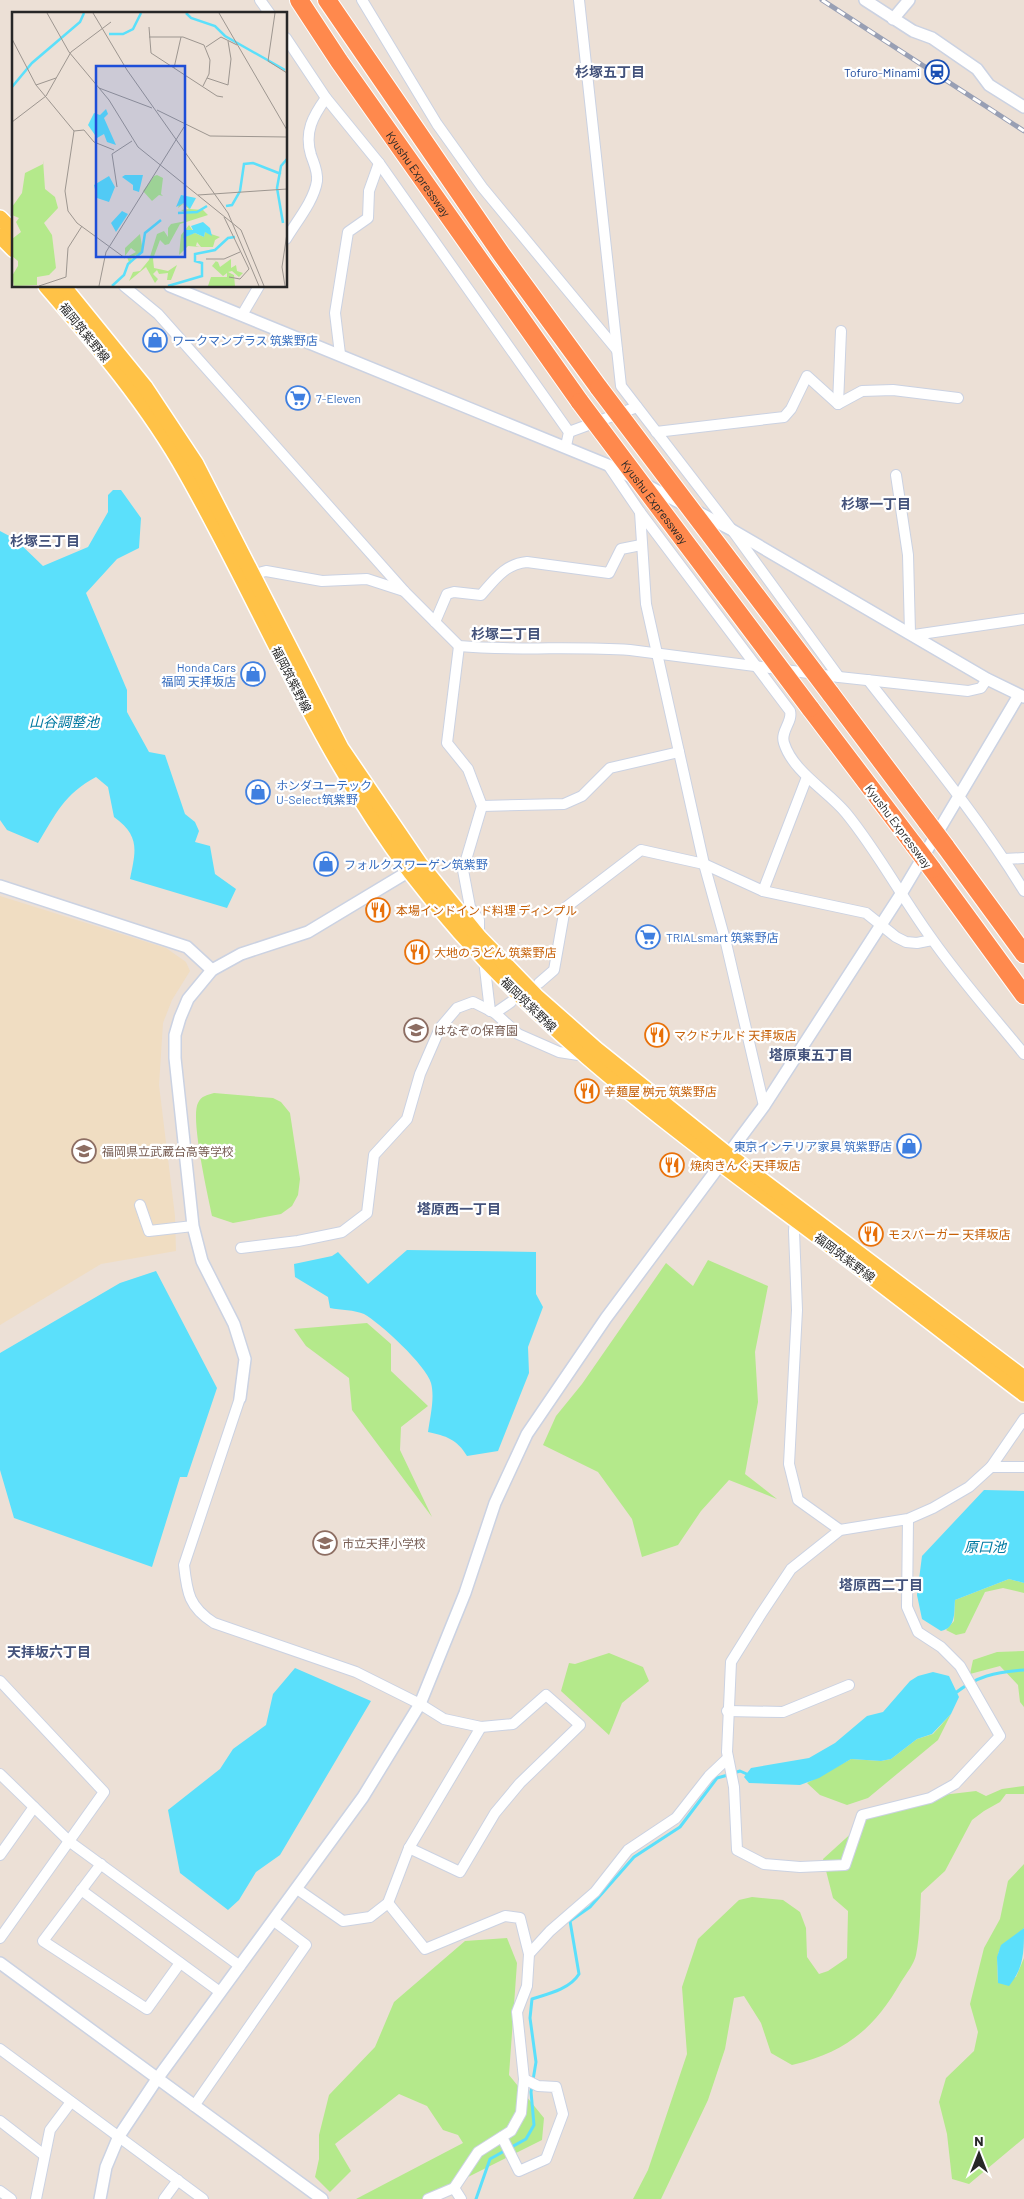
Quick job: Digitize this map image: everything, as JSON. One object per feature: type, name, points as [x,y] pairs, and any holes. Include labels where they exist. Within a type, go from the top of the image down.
[{"type":"highway","name":"Kyushu Expressway","points":[[299,0],[339,61],[580,402],[932,869],[1024,996]]},
{"type":"highway","name":"Kyushu Expressway","points":[[327,0],[502,254],[599,388],[927,822],[1024,954]]},
{"type":"main road","points":[[0,218],[12,230]]},
{"type":"main road","points":[[0,236],[12,248]]},
{"type":"main road","name":"福岡筑紫野線","points":[[48,288],[135,394],[185,471],[310,715],[352,789],[415,868],[484,960],[526,1003],[585,1056],[1024,1378]]},
{"type":"main road","name":"福岡筑紫野線","points":[[65,288],[146,387],[191,456],[341,748],[415,868],[536,996],[723,1159],[796,1220],[1024,1394]]},
{"type":"street","points":[[260,0],[269,12]]},
{"type":"street","points":[[362,0],[437,124],[482,187],[618,350]]},
{"type":"street","points":[[579,0],[621,386],[732,530],[839,677]]},
{"type":"street","points":[[865,0],[912,31],[932,38],[977,69],[989,85],[1024,108]]},
{"type":"street","points":[[893,19],[909,0]]},
{"type":"street","points":[[288,41],[326,98],[379,163],[569,432],[566,446]]},
{"type":"street","points":[[288,235],[315,188],[316,170],[308,140],[309,127],[316,112],[326,98]]},
{"type":"street","points":[[340,354],[335,313],[336,297],[346,256],[348,232],[368,218],[370,191],[379,163]]},
{"type":"street","points":[[126,288],[158,314],[405,592],[460,646],[501,649],[601,648],[968,691],[981,688],[988,679]]},
{"type":"street","points":[[100,2199],[106,2166],[118,2136],[157,2079],[297,1890],[363,1797],[420,1704],[465,1593],[508,1471],[527,1434],[606,1318],[764,1106],[901,894],[958,796],[1022,696],[988,679],[732,530],[608,465],[566,446],[175,288]]},
{"type":"street","points":[[242,314],[258,288]]},
{"type":"street","points":[[838,404],[841,330]]},
{"type":"street","points":[[656,432],[784,417],[791,409],[807,376],[838,404]]},
{"type":"street","points":[[838,404],[862,391],[893,390],[958,398]]},
{"type":"street","points":[[569,432],[638,407]]},
{"type":"street","points":[[608,465],[640,512],[754,666],[790,711],[790,719],[783,735],[784,743],[807,776],[846,813],[932,940],[1022,1047]]},
{"type":"street","points":[[896,475],[908,556],[912,634]]},
{"type":"street","points":[[640,512],[646,604],[704,864],[726,942],[764,1106]]},
{"type":"street","points":[[435,622],[447,594],[454,592],[481,595],[503,570],[516,563],[527,562],[609,573],[621,550],[641,546]]},
{"type":"street","points":[[251,575],[266,571],[322,581],[367,579],[405,592]]},
{"type":"street","points":[[912,634],[1024,619]]},
{"type":"street","points":[[460,646],[447,743],[468,769],[482,806],[463,870],[470,907],[479,920],[479,937]]},
{"type":"street","points":[[868,680],[958,796],[1004,859],[1024,891]]},
{"type":"street","points":[[482,806],[564,804],[582,796],[610,768],[679,752]]},
{"type":"street","points":[[762,891],[807,776]]},
{"type":"street","points":[[539,983],[554,970],[565,908],[641,850],[704,864],[762,891],[866,913],[896,937],[906,942],[917,943],[932,940]]},
{"type":"street","points":[[1004,859],[1024,858]]},
{"type":"street","points":[[409,1848],[460,1872],[495,1813],[520,1783],[580,1725],[546,1695],[513,1724],[481,1727],[444,1719],[420,1704],[356,1672],[214,1623],[193,1606],[186,1587],[184,1564],[240,1398],[245,1359],[234,1324],[202,1262],[193,1226],[175,1058],[175,1035],[188,999],[212,970],[241,954],[308,932],[415,868]]},
{"type":"street","points":[[0,886],[188,947],[212,970]]},
{"type":"street","points":[[484,960],[493,1012]]},
{"type":"street","points":[[241,1248],[298,1241],[342,1232],[367,1213],[374,1155],[407,1119],[420,1074],[440,1028],[452,1012],[467,1003],[473,1002],[493,1012],[518,1034],[559,1052],[585,1056]]},
{"type":"street","points":[[493,1012],[511,1002]]},
{"type":"street","points":[[140,1205],[149,1231],[193,1226]]},
{"type":"street","points":[[796,1220],[794,1231],[797,1310],[789,1464],[798,1500],[840,1530]]},
{"type":"street","points":[[908,1519],[907,1607],[911,1620],[918,1632],[941,1647],[960,1666],[1000,1736],[954,1784],[930,1798],[862,1814],[845,1865],[800,1867],[764,1864],[737,1850],[734,1830],[734,1787],[728,1758],[727,1711],[731,1662],[743,1640],[791,1569],[840,1530],[908,1519],[963,1491],[991,1467],[1024,1419]]},
{"type":"street","points":[[991,1467],[1024,1467]]},
{"type":"street","points":[[0,1681],[104,1792],[0,1938]]},
{"type":"street","points":[[727,1711],[783,1712],[849,1685]]},
{"type":"street","points":[[297,1890],[343,1921],[370,1917],[388,1903],[409,1848],[481,1727]]},
{"type":"street","points":[[529,1954],[550,1931],[595,1892],[628,1850],[676,1818],[709,1776],[728,1758]]},
{"type":"street","points":[[0,1774],[70,1842],[240,1966]]},
{"type":"street","points":[[0,1855],[34,1807]]},
{"type":"street","points":[[101,1864],[43,1941],[147,2009],[180,1963]]},
{"type":"street","points":[[81,1890],[220,1992]]},
{"type":"street","points":[[388,1903],[425,1949],[505,1916],[520,1918],[529,1954],[527,1986],[517,2012],[524,2079],[521,2113],[512,2131],[478,2152],[454,2188],[428,2199]]},
{"type":"street","points":[[194,2106],[306,1945],[274,1921]]},
{"type":"street","points":[[0,1963],[322,2199]]},
{"type":"street","points":[[0,2049],[204,2199]]},
{"type":"street","points":[[502,2137],[519,2171],[546,2159],[563,2114],[556,2087],[538,2086],[524,2079]]},
{"type":"street","points":[[36,2199],[50,2130],[71,2102]]},
{"type":"street","points":[[0,2121],[44,2155]]},
{"type":"street","points":[[164,2199],[178,2180]]},
{"type":"street","points":[[454,2188],[461,2199]]},
{"type":"street","points":[[0,2191],[11,2199]]},
{"type":"shaded area","name":"福岡県立武蔵台高等学校","points":[[0,896],[166,948],[186,962],[190,971],[172,1000],[163,1023],[159,1085],[175,1216],[176,1251],[101,1264],[0,1325]]},
{"type":"green space","points":[[214,1093],[273,1098],[281,1102],[290,1113],[300,1179],[298,1195],[292,1206],[281,1214],[233,1223],[212,1216],[198,1140],[196,1111],[198,1103],[204,1096]]},
{"type":"green space","points":[[708,1260],[768,1286],[755,1352],[758,1402],[745,1474],[777,1499],[729,1480],[701,1511],[678,1545],[642,1557],[632,1519],[598,1472],[543,1445],[556,1416],[582,1384],[666,1263],[693,1286]]},
{"type":"green space","points":[[367,1323],[391,1344],[391,1371],[428,1406],[401,1427],[400,1450],[432,1517],[352,1410],[349,1378],[306,1346],[294,1329]]},
{"type":"green space","points":[[1009,1579],[1024,1583],[1024,1593],[1003,1588],[985,1592],[965,1633],[956,1635],[946,1630],[954,1621],[955,1600]]},
{"type":"green space","points":[[1024,1651],[1024,1707],[1020,1702],[1018,1685],[1000,1666],[970,1674],[973,1660],[997,1652]]},
{"type":"green space","points":[[609,1653],[643,1667],[649,1681],[622,1703],[609,1735],[561,1691],[569,1663],[575,1664]]},
{"type":"green space","points":[[951,1714],[938,1740],[868,1798],[847,1805],[820,1795],[807,1783],[851,1759],[881,1761],[891,1759],[917,1739],[933,1734]]},
{"type":"green space","points":[[1024,1786],[1024,1794],[1006,1794],[1000,1802],[972,1820],[945,1871],[921,1893],[920,1924],[914,1962],[891,1999],[857,2036],[828,2053],[792,2065],[771,2053],[761,2023],[744,1996],[734,1998],[725,2049],[708,2100],[661,2199],[633,2199],[648,2170],[687,2054],[682,1987],[698,1939],[739,1900],[752,1897],[783,1900],[800,1912],[806,1928],[807,1957],[819,1974],[828,1971],[847,1958],[848,1911],[833,1898],[823,1859],[867,1819],[890,1805],[934,1796],[976,1791],[986,1796],[1002,1789]]},
{"type":"green space","points":[[1024,1864],[1024,1928],[1003,1946],[998,1954],[997,1961],[998,1983],[1016,1977],[1024,1958],[1024,2138],[969,2184],[952,2179],[947,2134],[939,2102],[946,2078],[974,2051],[978,2032],[970,2004],[984,1948],[1000,1919],[1008,1881]]},
{"type":"green space","points":[[507,1938],[517,1963],[509,2075],[544,2118],[542,2140],[424,2199],[356,2199],[463,2143],[458,2135],[443,2130],[427,2106],[399,2094],[335,2144],[351,2171],[330,2192],[315,2177],[319,2159],[319,2135],[329,2095],[375,2047],[394,2002],[465,1941]]},
{"type":"water","name":"山谷調整池","points":[[113,490],[121,490],[141,518],[139,548],[117,559],[86,593],[127,690],[127,712],[149,752],[165,755],[185,814],[195,822],[199,831],[195,842],[210,846],[215,874],[236,889],[227,908],[130,879],[134,860],[132,837],[114,817],[108,787],[96,777],[76,790],[68,798],[38,843],[7,830],[0,820],[0,531],[15,539],[43,566],[88,547],[108,512],[108,495]]},
{"type":"water","points":[[407,1250],[536,1252],[536,1294],[543,1307],[528,1347],[529,1373],[498,1451],[467,1456],[451,1439],[428,1432],[432,1408],[432,1389],[431,1383],[421,1366],[402,1345],[364,1314],[330,1308],[328,1297],[295,1277],[294,1264],[332,1256],[338,1252],[368,1284]]},
{"type":"water","points":[[156,1271],[217,1388],[187,1477],[180,1477],[152,1567],[14,1518],[0,1470],[0,1353],[120,1283]]},
{"type":"water","name":"原口池","points":[[984,1490],[1024,1491],[1024,1583],[1009,1579],[955,1600],[952,1623],[941,1631],[922,1619],[917,1595],[922,1556]]},
{"type":"water","points":[[295,1668],[371,1701],[280,1855],[256,1872],[239,1900],[228,1910],[180,1873],[168,1810],[220,1769],[233,1749],[266,1725],[273,1694]]},
{"type":"water","points":[[933,1672],[949,1676],[959,1697],[951,1714],[932,1734],[917,1739],[891,1759],[881,1761],[851,1759],[819,1778],[800,1785],[749,1783],[744,1777],[751,1768],[809,1758],[835,1743],[867,1716],[883,1712],[910,1681],[918,1676]]},
{"type":"water","points":[[1024,1928],[1023,1952],[1018,1973],[1009,1986],[998,1983],[997,1957],[1001,1945]]},
{"type":"waterway","points":[[954,1694],[971,1683],[987,1676],[1024,1670]]},
{"type":"waterway","points":[[734,1773],[740,1771],[749,1775]]},
{"type":"waterway","points":[[476,2199],[490,2159],[526,2139],[534,2125],[531,2092],[536,2062],[530,2018],[532,1999],[552,1993],[570,1984],[579,1974],[570,1921],[590,1907],[634,1857],[680,1827],[717,1778],[728,1775]]},
{"type":"railway","points":[[822,0],[1024,131]]},
{"type":"place","name":"Tofuro-Minami","points":[[937,72]]},
{"type":"place","name":"ワークマンプラス 筑紫野店","points":[[155,340]]},
{"type":"place","name":"7-Eleven","points":[[298,398]]},
{"type":"place","name":"Honda Cars 福岡 天拝坂店","points":[[253,674]]},
{"type":"place","name":"ホンダユーテック U-Select筑紫野","points":[[258,792]]},
{"type":"place","name":"フォルクスワーゲン筑紫野","points":[[326,864]]},
{"type":"place","name":"本場インドインド料理 ディンプル","points":[[378,910]]},
{"type":"place","name":"TRIALsmart 筑紫野店","points":[[648,937]]},
{"type":"place","name":"大地のうどん 筑紫野店","points":[[417,952]]},
{"type":"place","name":"はなぞの保育園","points":[[416,1030]]},
{"type":"place","name":"マクドナルド 天拝坂店","points":[[657,1035]]},
{"type":"place","name":"辛麺屋 桝元 筑紫野店","points":[[587,1091]]},
{"type":"place","name":"東京インテリア家具 筑紫野店","points":[[909,1146]]},
{"type":"place","name":"福岡県立武蔵台高等学校","points":[[84,1151]]},
{"type":"place","name":"焼肉きんぐ 天拝坂店","points":[[672,1165]]},
{"type":"place","name":"モスバーガー 天拝坂店","points":[[871,1234]]},
{"type":"place","name":"市立天拝小学校","points":[[325,1543]]},
{"type":"district","name":"杉塚五丁目","points":[[610,71]]},
{"type":"district","name":"杉塚一丁目","points":[[876,503]]},
{"type":"district","name":"杉塚三丁目","points":[[45,540]]},
{"type":"district","name":"杉塚二丁目","points":[[506,633]]},
{"type":"district","name":"塔原東五丁目","points":[[811,1054]]},
{"type":"district","name":"塔原西一丁目","points":[[459,1208]]},
{"type":"district","name":"塔原西二丁目","points":[[881,1584]]},
{"type":"district","name":"天拝坂六丁目","points":[[49,1651]]}]
